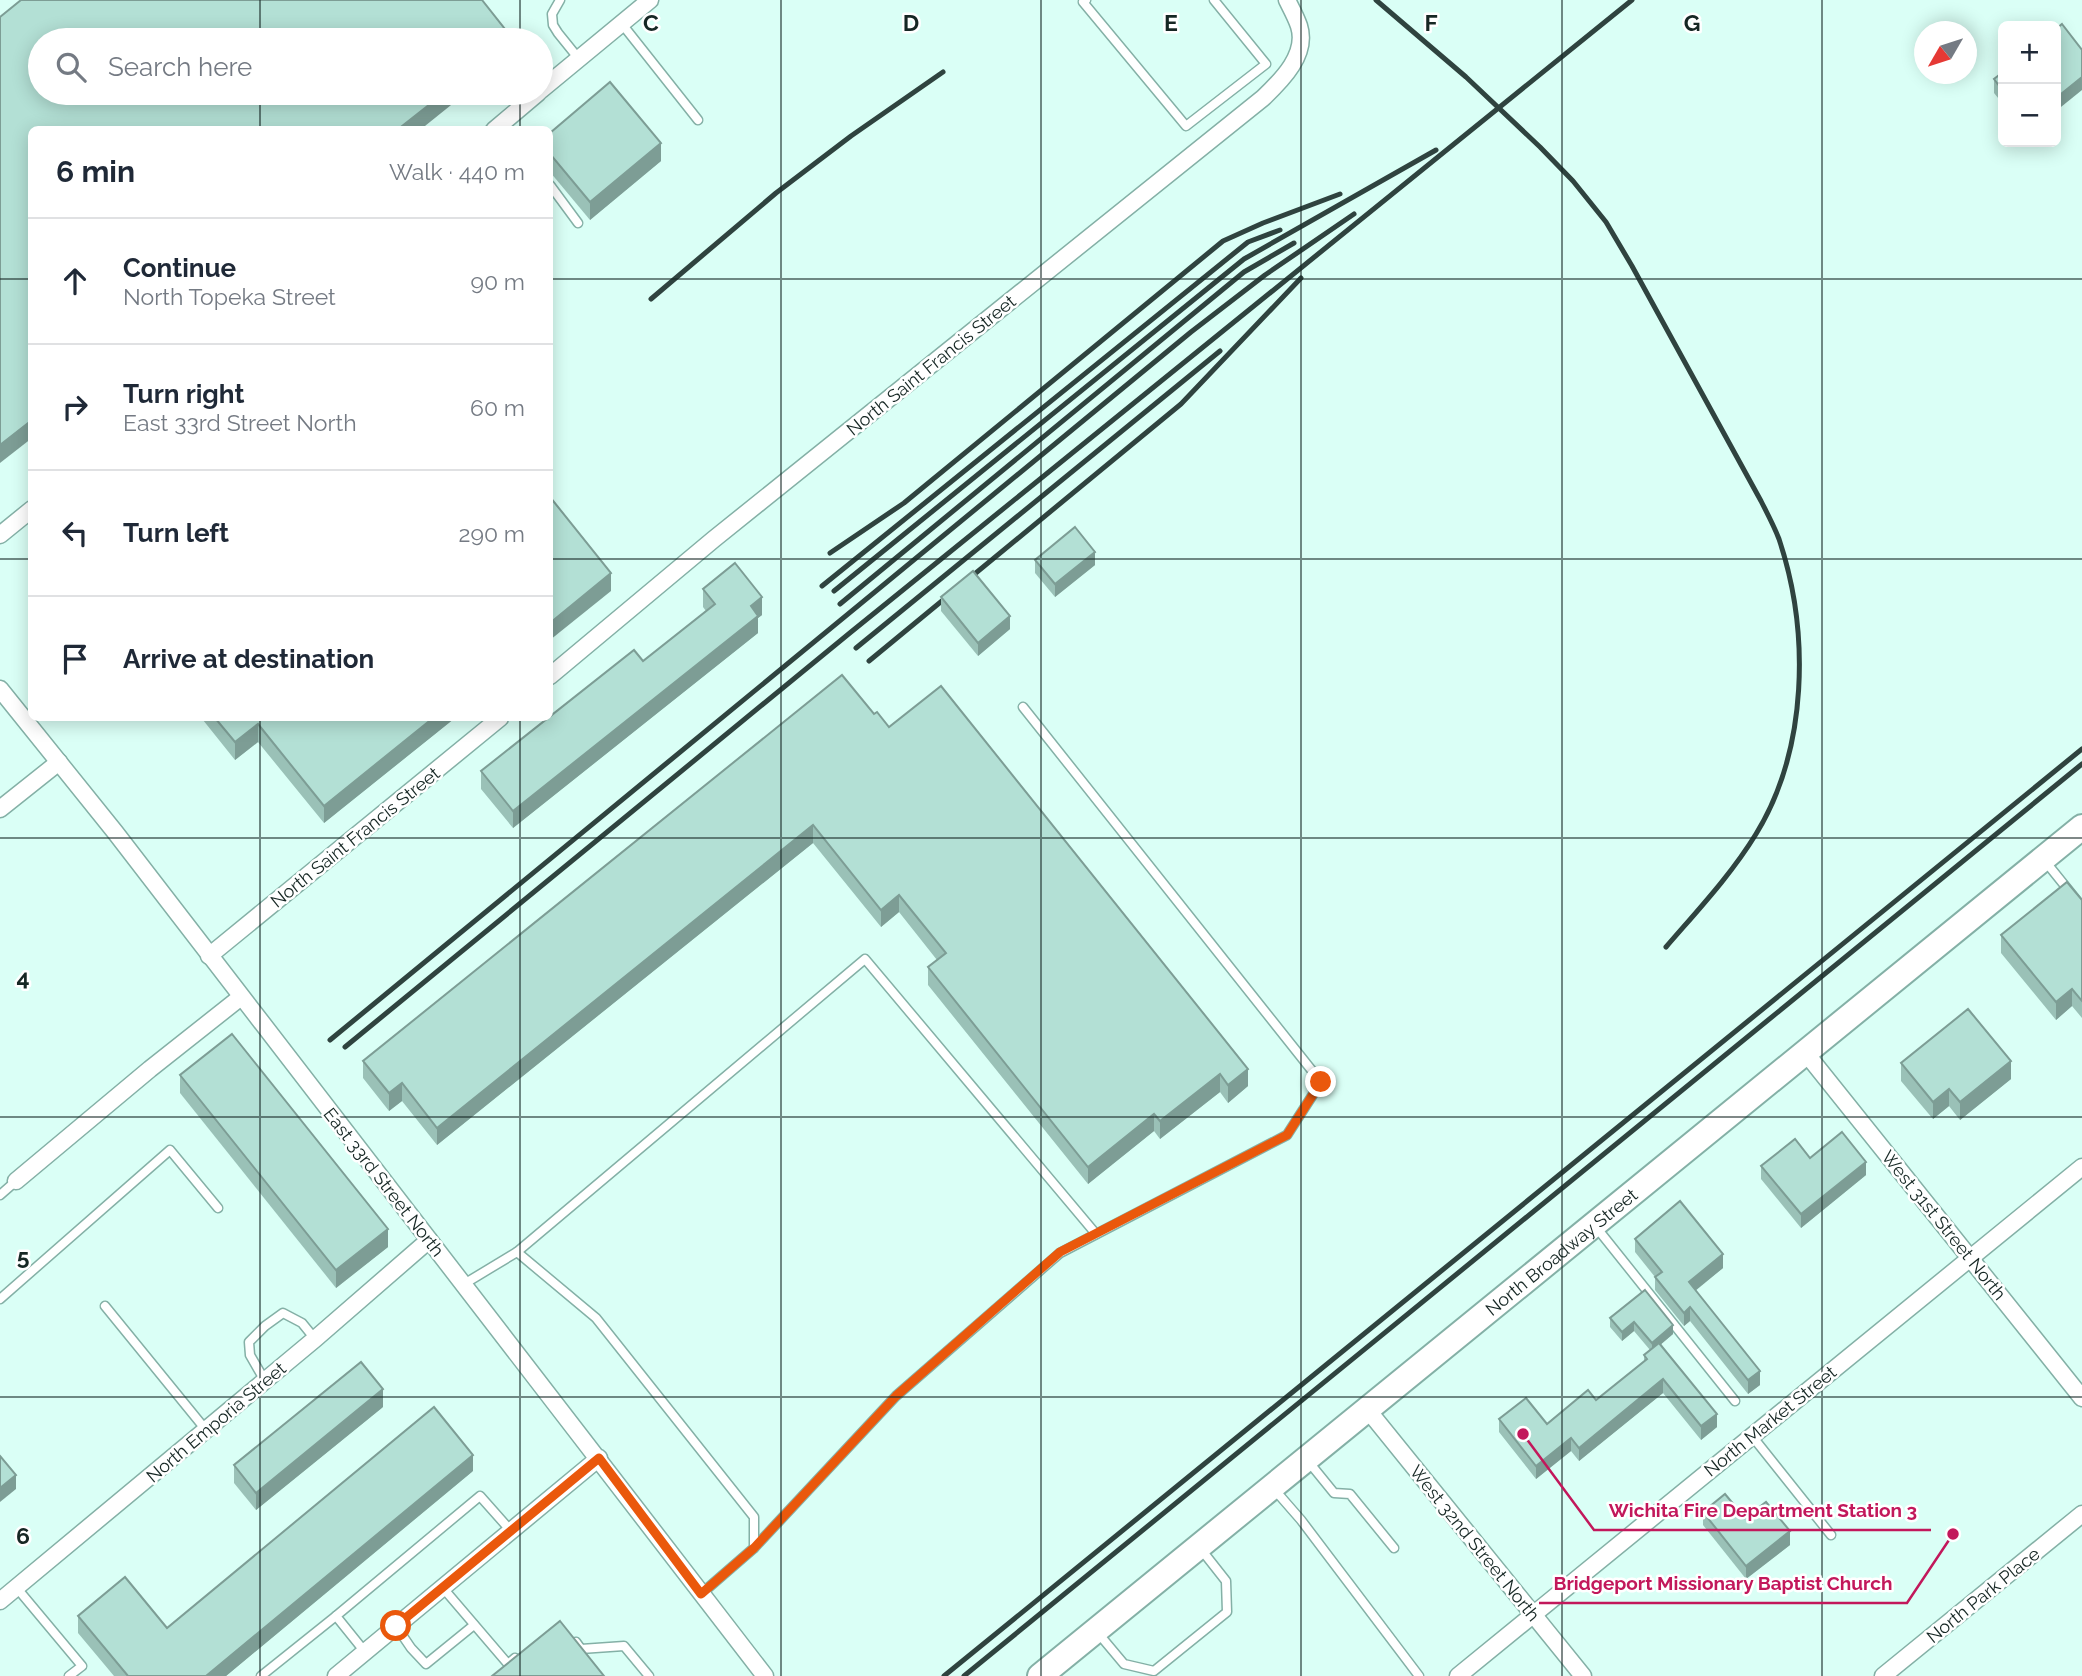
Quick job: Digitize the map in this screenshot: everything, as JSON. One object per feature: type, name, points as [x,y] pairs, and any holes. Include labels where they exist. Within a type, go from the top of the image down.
[{"type":"main road","name":"North Broadway Street","points":[[1040,1676],[2082,827]]},
{"type":"street","points":[[553,80],[650,0]]},
{"type":"street","name":"North Saint Francis Street","points":[[553,673],[714,539],[1263,98],[1287,75],[1299,45],[1300,28],[1287,0]]},
{"type":"street","points":[[504,126],[526,105]]},
{"type":"street","points":[[0,535],[28,512]]},
{"type":"street","name":"East 33rd Street North","points":[[0,689],[599,1458],[762,1675]]},
{"type":"street","name":"North Saint Francis Street","points":[[209,956],[496,721]]},
{"type":"street","points":[[0,809],[59,762]]},
{"type":"street","points":[[16,1181],[153,1066],[241,997]]},
{"type":"street","name":"West 31st Street North","points":[[1805,1052],[2082,1398]]},
{"type":"street","name":"North Market Street","points":[[1458,1676],[2082,1167]]},
{"type":"street","name":"North Emporia Street","points":[[0,1601],[315,1339],[429,1240]]},
{"type":"street","name":"West 32nd Street North","points":[[1367,1409],[1583,1676]]},
{"type":"street","points":[[336,1676],[599,1458]]},
{"type":"street","name":"North Park Place","points":[[1883,1676],[2082,1514]]},
{"type":"lane","points":[[560,0],[552,14],[553,25],[579,59]]},
{"type":"lane","points":[[1086,0],[1083,2],[1186,126],[1266,64],[1214,0]]},
{"type":"lane","points":[[622,24],[698,120]]},
{"type":"lane","points":[[553,189],[578,223]]},
{"type":"lane","points":[[701,1594],[754,1548],[896,1396],[1060,1252],[1287,1135],[1321,1082],[1023,707]]},
{"type":"lane","points":[[2043,859],[2082,907]]},
{"type":"lane","points":[[464,1284],[517,1252],[865,959],[1096,1234]]},
{"type":"lane","points":[[0,1299],[170,1150],[218,1208]]},
{"type":"lane","points":[[0,1195],[16,1181]]},
{"type":"lane","points":[[1594,1224],[1735,1401]]},
{"type":"lane","points":[[517,1252],[596,1318],[754,1517],[754,1548]]},
{"type":"lane","points":[[104,1306],[206,1430]]},
{"type":"lane","points":[[265,1381],[250,1355],[249,1342],[265,1326],[283,1313],[302,1323],[315,1339]]},
{"type":"lane","points":[[1752,1436],[1832,1535]]},
{"type":"lane","points":[[1306,1459],[1334,1493],[1350,1494],[1394,1548]]},
{"type":"lane","points":[[1272,1486],[1301,1520],[1419,1676]]},
{"type":"lane","points":[[261,1676],[480,1496],[511,1531]]},
{"type":"lane","points":[[1096,1630],[1124,1664],[1154,1671],[1227,1612],[1226,1581],[1198,1547]]},
{"type":"lane","points":[[16,1587],[82,1666],[69,1676]]},
{"type":"lane","points":[[443,1588],[508,1664],[518,1656]]},
{"type":"lane","points":[[336,1616],[365,1652]]},
{"type":"lane","points":[[396,1626],[426,1664],[474,1625]]},
{"type":"lane","points":[[567,1631],[581,1649],[624,1646],[649,1676]]},
{"type":"building","points":[[21,0],[482,0],[504,28],[28,28],[28,105],[429,105],[402,126],[28,126],[28,423],[0,445],[0,17]]},
{"type":"building","points":[[2061,25],[2082,50],[2082,77],[2061,94],[2061,84]]},
{"type":"building","points":[[610,82],[661,143],[590,202],[553,158],[553,130]]},
{"type":"building","points":[[553,501],[611,573],[553,621]]},
{"type":"building","points":[[1075,527],[1095,552],[1055,584],[1035,560]]},
{"type":"building","points":[[735,563],[762,597],[751,606],[758,616],[513,811],[481,771],[544,721],[553,721],[553,714],[634,650],[643,661],[715,604],[703,589]]},
{"type":"building","points":[[973,571],[1010,616],[978,643],[941,597]]},
{"type":"building","points":[[842,675],[874,714],[877,712],[889,727],[941,686],[1248,1069],[1228,1085],[1220,1074],[1160,1121],[1154,1114],[1088,1167],[928,967],[946,953],[899,895],[881,910],[813,825],[437,1128],[402,1083],[389,1093],[363,1061]]},
{"type":"building","points":[[218,721],[429,721],[324,806],[258,724],[235,742]]},
{"type":"building","points":[[2067,882],[2082,900],[2082,1001],[2072,989],[2056,1002],[2001,935]]},
{"type":"building","points":[[1968,1009],[2011,1061],[1960,1102],[1949,1089],[1933,1102],[1901,1063]]},
{"type":"building","points":[[232,1034],[388,1229],[336,1270],[180,1075]]},
{"type":"building","points":[[1842,1132],[1866,1162],[1801,1214],[1761,1166],[1795,1139],[1810,1158]]},
{"type":"building","points":[[1680,1201],[1723,1254],[1689,1282],[1760,1371],[1748,1380],[1690,1307],[1684,1313],[1655,1277],[1662,1272],[1635,1239]]},
{"type":"building","points":[[1645,1290],[1673,1325],[1652,1343],[1634,1322],[1622,1332],[1610,1318]]},
{"type":"building","points":[[1659,1343],[1717,1414],[1701,1426],[1663,1379],[1579,1448],[1571,1438],[1536,1466],[1499,1419],[1526,1398],[1547,1424],[1588,1390],[1596,1400],[1647,1359],[1644,1355]]},
{"type":"building","points":[[361,1362],[383,1389],[256,1493],[234,1465]]},
{"type":"building","points":[[434,1407],[473,1455],[206,1676],[128,1676],[78,1616],[125,1577],[167,1628]]},
{"type":"building","points":[[0,1456],[16,1475],[0,1488]]},
{"type":"building","points":[[1725,1494],[1745,1518],[1766,1502],[1790,1531],[1746,1566],[1703,1512]]},
{"type":"building","points":[[560,1621],[604,1676],[492,1676]]},
{"type":"railway","points":[[1376,0],[1466,77],[1540,147],[1573,181],[1606,222],[1761,501],[1779,539],[1796,612],[1799,651],[1799,690],[1786,765],[1773,801],[1756,834],[1736,864],[1666,947]]},
{"type":"railway","points":[[345,1047],[851,632],[1632,0]]},
{"type":"railway","points":[[651,299],[776,193],[851,136],[943,72]]},
{"type":"railway","points":[[834,591],[1244,259],[1436,150]]},
{"type":"railway","points":[[830,553],[904,503],[1223,241],[1340,194]]},
{"type":"railway","points":[[330,1040],[1191,332],[1265,275],[1354,214]]},
{"type":"railway","points":[[822,586],[1248,242],[1280,230]]},
{"type":"railway","points":[[840,604],[1244,272],[1294,243]]},
{"type":"railway","points":[[869,661],[1181,404],[1301,278]]},
{"type":"railway","points":[[856,648],[1220,351]]},
{"type":"railway","points":[[944,1676],[2082,749]]},
{"type":"railway","points":[[964,1676],[2082,764]]},
{"type":"place","name":"Wichita Fire Department Station 3","points":[[1523,1434]]},
{"type":"place","name":"Bridgeport Missionary Baptist Church","points":[[1953,1534]]},
{"type":"route","points":[[396,1626],[599,1458],[701,1594],[754,1548],[896,1396],[1060,1252],[1287,1135],[1321,1082]]}]
